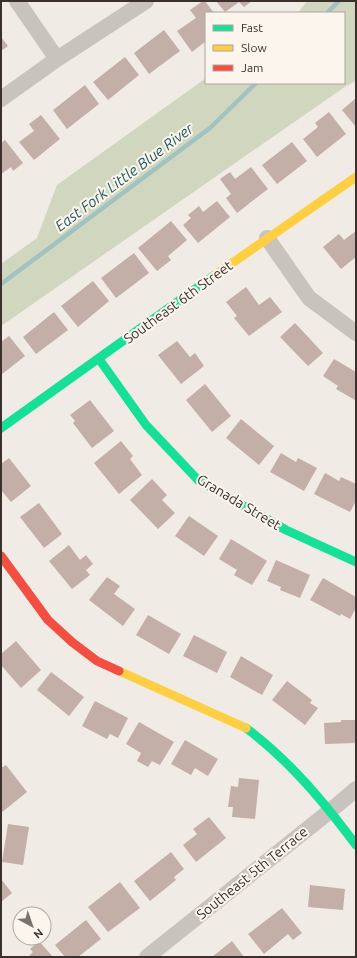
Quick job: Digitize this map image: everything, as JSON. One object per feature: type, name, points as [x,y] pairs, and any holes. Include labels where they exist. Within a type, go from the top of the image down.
[{"type":"street","points":[[17,1],[57,59]]},
{"type":"street","points":[[1,99],[57,59],[146,1]]},
{"type":"street","name":"Southeast 6th Street","points":[[1,428],[267,238],[356,177]]},
{"type":"street","points":[[267,238],[309,298],[356,333]]},
{"type":"street","name":"Granada Street","points":[[99,359],[146,425],[198,480],[286,530],[356,562]]},
{"type":"street","points":[[1,556],[48,620],[72,642],[97,661],[242,725],[266,742],[286,761],[330,811],[356,845]]},
{"type":"street","name":"Southeast 5th Terrace","points":[[147,957],[330,811],[356,788]]},
{"type":"green space","points":[[307,1],[356,1],[356,81],[346,86],[1,326],[1,264],[37,238],[57,185],[205,79],[205,84],[345,84],[345,12],[299,12]]},
{"type":"building","points":[[205,1],[213,12],[205,12],[205,42],[192,52],[177,31],[196,18],[190,10]]},
{"type":"building","points":[[216,1],[252,1],[244,7],[239,2],[225,12]]},
{"type":"building","points":[[164,30],[180,51],[149,74],[134,53]]},
{"type":"building","points":[[1,37],[8,46],[1,51]]},
{"type":"building","points":[[125,57],[139,75],[108,100],[93,82]]},
{"type":"building","points":[[85,85],[99,104],[67,129],[53,110]]},
{"type":"building","points":[[356,98],[356,127],[342,110]]},
{"type":"building","points":[[329,112],[346,134],[317,157],[303,139],[318,127],[315,123]]},
{"type":"building","points":[[41,115],[60,139],[34,160],[19,142],[34,131],[29,124]]},
{"type":"building","points":[[5,140],[23,163],[13,171],[11,167],[1,174],[1,143]]},
{"type":"building","points":[[292,142],[307,161],[277,184],[262,165]]},
{"type":"building","points":[[251,167],[268,189],[237,213],[226,198],[231,194],[220,179],[230,172],[235,179]]},
{"type":"building","points":[[217,201],[230,217],[198,243],[183,225],[191,218],[188,215],[199,206],[203,212]]},
{"type":"building","points":[[171,221],[187,240],[168,256],[171,260],[157,271],[138,248]]},
{"type":"building","points":[[356,231],[356,257],[341,269],[323,247],[339,234],[344,240]]},
{"type":"building","points":[[134,253],[149,273],[116,298],[101,278]]},
{"type":"building","points":[[93,281],[109,301],[78,327],[61,306]]},
{"type":"building","points":[[246,287],[259,305],[270,297],[282,312],[249,336],[234,318],[237,316],[226,302]]},
{"type":"building","points":[[54,312],[68,330],[36,354],[23,337]]},
{"type":"building","points":[[295,323],[323,353],[308,366],[280,337]]},
{"type":"building","points":[[9,336],[25,356],[1,375],[1,342]]},
{"type":"building","points":[[177,341],[190,357],[195,353],[204,366],[181,384],[158,355]]},
{"type":"building","points":[[334,359],[356,372],[355,400],[336,389],[338,386],[323,376]]},
{"type":"building","points":[[205,384],[231,416],[212,432],[186,400]]},
{"type":"building","points":[[90,400],[114,431],[92,448],[73,423],[75,421],[70,415]]},
{"type":"building","points":[[241,419],[274,446],[259,465],[226,438]]},
{"type":"building","points":[[121,441],[133,456],[130,459],[142,475],[119,494],[94,463]]},
{"type":"building","points":[[281,453],[296,462],[298,458],[317,468],[304,491],[270,472]]},
{"type":"building","points":[[9,458],[31,486],[11,502],[1,490],[1,464]]},
{"type":"building","points":[[325,473],[339,481],[341,477],[356,484],[356,501],[350,512],[314,494]]},
{"type":"building","points":[[152,479],[167,495],[162,500],[175,513],[158,529],[130,500]]},
{"type":"building","points":[[39,503],[62,534],[44,548],[20,517]]},
{"type":"building","points":[[189,516],[218,536],[204,556],[175,536]]},
{"type":"building","points":[[231,539],[267,561],[252,585],[234,575],[237,570],[219,559]]},
{"type":"building","points":[[69,545],[80,560],[86,555],[93,564],[86,570],[90,575],[72,589],[49,561]]},
{"type":"building","points":[[276,560],[310,575],[300,598],[280,590],[281,587],[267,581]]},
{"type":"building","points":[[107,577],[120,586],[114,594],[135,609],[123,626],[89,600]]},
{"type":"building","points":[[323,578],[356,597],[356,608],[350,619],[341,614],[340,616],[310,600]]},
{"type":"building","points":[[148,615],[181,634],[169,654],[136,635]]},
{"type":"building","points":[[194,635],[227,652],[217,673],[183,656]]},
{"type":"building","points":[[16,641],[41,670],[21,688],[1,665],[1,654]]},
{"type":"building","points":[[241,656],[273,675],[262,695],[230,677]]},
{"type":"building","points":[[51,672],[84,697],[69,716],[37,690]]},
{"type":"building","points":[[287,681],[312,700],[310,703],[318,708],[305,725],[272,700]]},
{"type":"building","points":[[95,701],[128,718],[118,738],[110,734],[107,739],[82,726]]},
{"type":"building","points":[[341,720],[356,720],[356,743],[325,744],[324,723],[341,722]]},
{"type":"building","points":[[139,722],[174,742],[160,765],[152,761],[148,767],[137,761],[141,753],[126,744]]},
{"type":"building","points":[[185,740],[218,759],[208,776],[195,768],[191,775],[171,764]]},
{"type":"building","points":[[6,765],[27,792],[1,813],[1,768]]},
{"type":"building","points":[[239,778],[259,780],[255,819],[232,817],[233,807],[228,807],[231,786],[238,787]]},
{"type":"building","points":[[209,817],[226,838],[196,862],[183,845],[197,834],[193,829]]},
{"type":"building","points":[[8,824],[29,827],[23,865],[2,862]]},
{"type":"building","points":[[171,852],[184,869],[174,877],[176,880],[150,901],[134,881]]},
{"type":"building","points":[[1,879],[12,893],[1,902]]},
{"type":"building","points":[[120,882],[140,908],[108,932],[88,907]]},
{"type":"building","points":[[310,885],[345,889],[343,910],[308,907]]},
{"type":"building","points":[[282,908],[302,933],[293,940],[288,934],[264,954],[248,934]]},
{"type":"building","points":[[86,920],[101,939],[78,957],[65,957],[55,945]]},
{"type":"building","points":[[232,941],[244,957],[212,957]]},
{"type":"building","points":[[33,946],[43,946],[53,957],[28,957],[33,952],[30,949]]},
{"type":"waterway","name":"East Fork Little Blue River","points":[[328,12],[339,1]]},
{"type":"waterway","name":"East Fork Little Blue River","points":[[1,284],[210,128],[255,84]]},
{"type":"traffic: fast","points":[[1,428],[215,275]]},
{"type":"traffic: fast","points":[[99,359],[146,425],[198,480],[286,530],[356,562]]},
{"type":"traffic: fast","points":[[246,728],[277,754],[305,782],[356,845]]},
{"type":"traffic: slow","points":[[215,275],[356,177]]},
{"type":"traffic: slow","points":[[119,671],[246,728]]},
{"type":"traffic: jam","points":[[1,556],[48,620],[72,642],[97,661],[119,671]]}]
